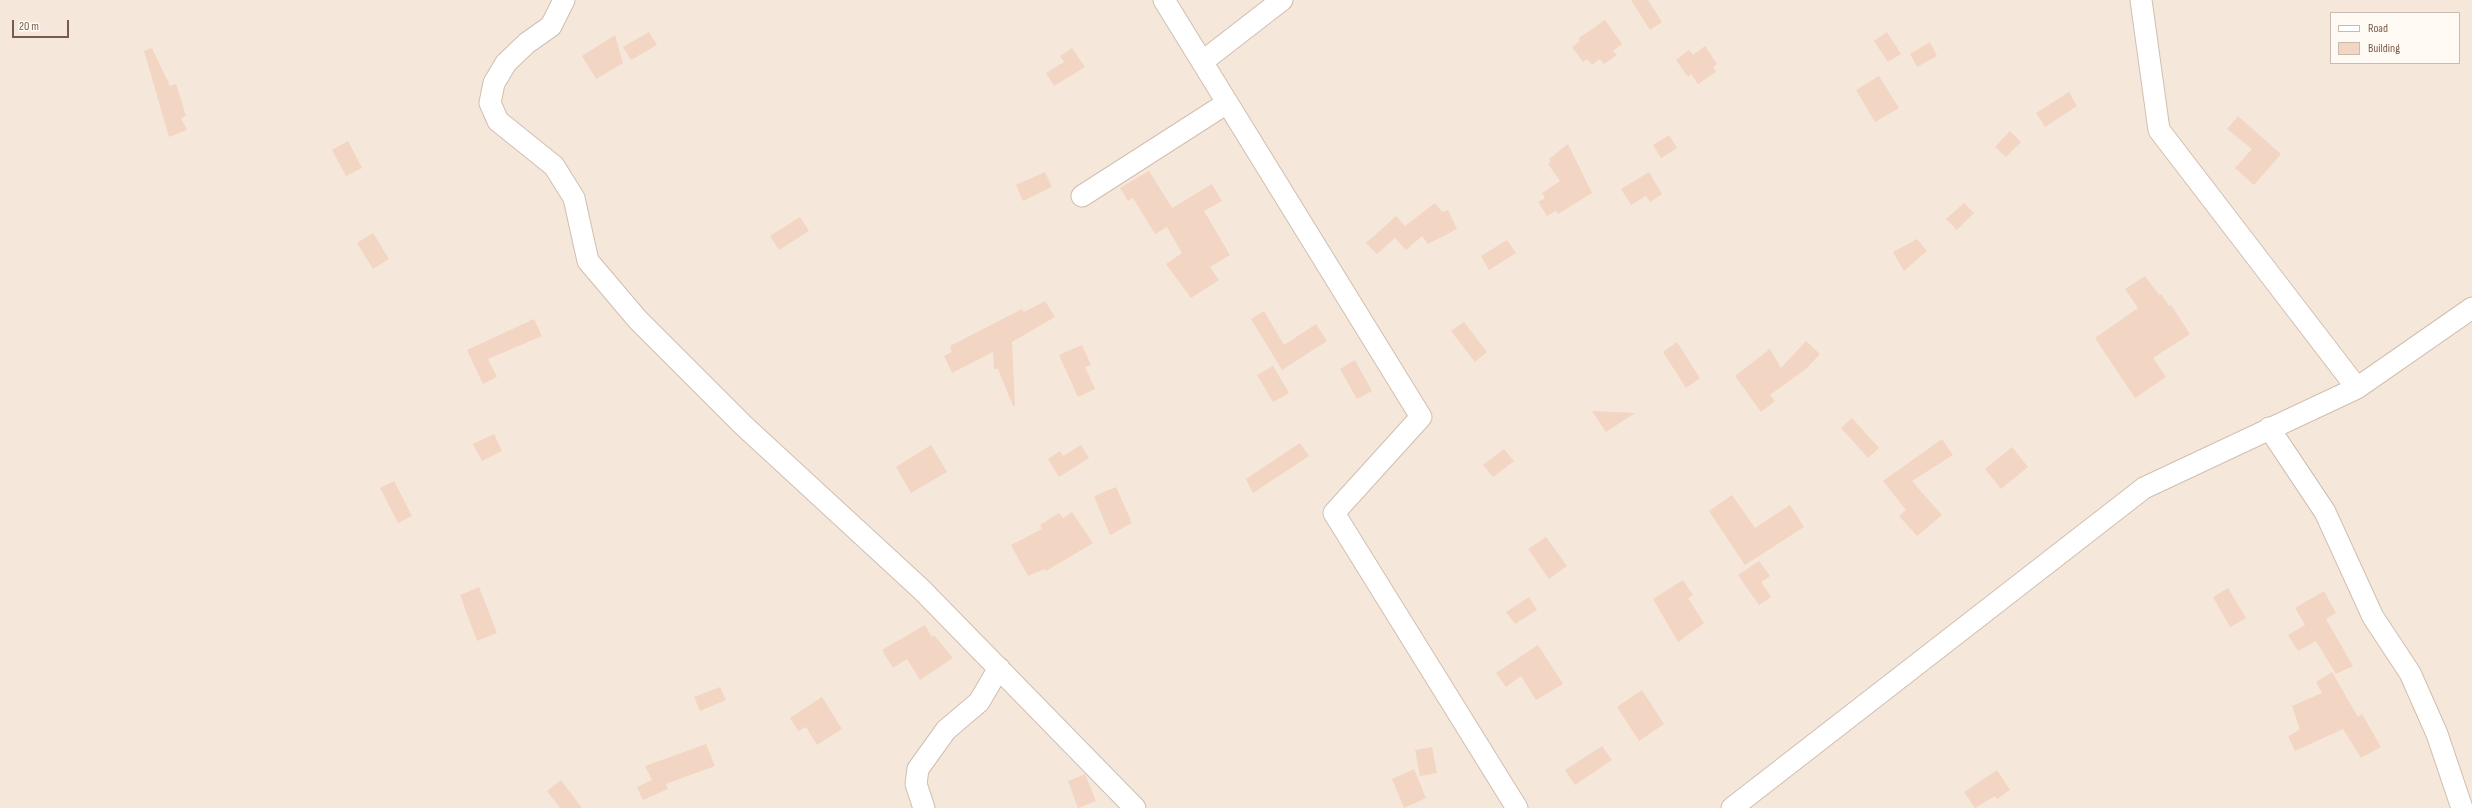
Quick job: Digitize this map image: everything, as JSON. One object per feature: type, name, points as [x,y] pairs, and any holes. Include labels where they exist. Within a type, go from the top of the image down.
[{"type":"street","points":[[564,0],[551,26],[506,63],[494,83],[490,103],[498,121],[554,166],[574,198],[588,261],[638,320],[743,425],[922,590],[1135,808]]},
{"type":"street","points":[[1164,0],[1421,417],[1334,513],[1517,808]]},
{"type":"street","points":[[1202,62],[1282,0]]},
{"type":"street","points":[[2142,0],[2159,130],[2357,388]]},
{"type":"street","points":[[1082,196],[1227,103]]},
{"type":"street","points":[[1732,808],[2144,488],[2357,388],[2472,308]]},
{"type":"street","points":[[2269,428],[2325,512],[2373,617],[2410,673],[2437,734],[2462,808]]},
{"type":"street","points":[[924,808],[916,784],[918,769],[946,730],[978,702],[999,668]]},
{"type":"shaded area","points":[[0,0],[2472,0],[2472,808],[0,808]]},
{"type":"building","points":[[1631,0],[1648,0],[1662,22],[1650,30]]},
{"type":"building","points":[[1605,20],[1622,44],[1613,51],[1617,55],[1604,64],[1600,59],[1592,65],[1587,59],[1583,62],[1572,47],[1580,41],[1579,38]]},
{"type":"building","points":[[649,32],[657,45],[631,60],[623,47]]},
{"type":"building","points":[[1887,32],[1901,54],[1888,62],[1874,41]]},
{"type":"building","points":[[615,35],[623,63],[596,79],[582,56]]},
{"type":"building","points":[[1930,42],[1937,56],[1917,67],[1910,54]]},
{"type":"building","points":[[1705,46],[1717,64],[1713,67],[1716,72],[1698,84],[1691,74],[1688,77],[1676,60],[1689,50],[1693,55]]},
{"type":"building","points":[[152,48],[170,86],[176,84],[186,116],[181,118],[187,130],[169,137],[144,51]]},
{"type":"building","points":[[1072,48],[1085,67],[1054,86],[1046,73],[1064,62],[1060,56]]},
{"type":"building","points":[[1879,76],[1899,108],[1875,122],[1856,90]]},
{"type":"building","points":[[2069,92],[2077,106],[2045,127],[2036,113]]},
{"type":"building","points":[[2238,116],[2281,154],[2254,185],[2235,168],[2252,149],[2227,129]]},
{"type":"building","points":[[2010,131],[2021,142],[2006,157],[1995,147]]},
{"type":"building","points":[[1669,135],[1677,148],[1661,158],[1653,145]]},
{"type":"building","points":[[348,141],[362,168],[346,176],[332,150]]},
{"type":"building","points":[[1568,144],[1592,193],[1558,214],[1556,211],[1547,216],[1538,202],[1545,198],[1542,193],[1560,181],[1548,164],[1551,162],[1549,159]]},
{"type":"building","points":[[1149,171],[1172,208],[1212,184],[1222,201],[1204,211],[1230,255],[1210,267],[1219,280],[1191,298],[1166,264],[1182,253],[1167,227],[1155,234],[1133,198],[1128,201],[1120,188]]},
{"type":"building","points":[[1045,172],[1052,187],[1023,201],[1016,185]]},
{"type":"building","points":[[1649,172],[1662,194],[1650,202],[1646,196],[1631,205],[1621,189]]},
{"type":"building","points":[[1435,203],[1442,212],[1448,210],[1457,229],[1428,244],[1422,236],[1406,250],[1395,238],[1377,254],[1366,243],[1396,216],[1405,226]]},
{"type":"building","points":[[1964,203],[1974,213],[1957,230],[1946,219]]},
{"type":"building","points":[[800,217],[809,231],[779,250],[770,236]]},
{"type":"building","points":[[373,233],[389,259],[373,269],[357,243]]},
{"type":"building","points":[[1917,239],[1927,251],[1904,271],[1893,252]]},
{"type":"building","points":[[1507,240],[1516,253],[1489,270],[1481,256]]},
{"type":"building","points":[[2145,276],[2159,295],[2161,294],[2169,306],[2171,305],[2190,334],[2153,358],[2166,377],[2135,398],[2095,338],[2138,308],[2125,289]]},
{"type":"building","points":[[1045,301],[1055,317],[1012,342],[1015,406],[1013,406],[998,369],[994,369],[993,352],[952,373],[944,356],[952,352],[950,346],[1022,309],[1024,312]]},
{"type":"building","points":[[1264,311],[1284,345],[1316,324],[1327,341],[1282,370],[1251,319]]},
{"type":"building","points":[[534,319],[542,336],[488,359],[497,377],[483,384],[467,350]]},
{"type":"building","points":[[1464,322],[1487,352],[1475,362],[1451,331]]},
{"type":"building","points":[[1806,341],[1820,354],[1807,368],[1770,395],[1775,401],[1761,412],[1735,376],[1770,349],[1781,368]]},
{"type":"building","points":[[1677,342],[1700,378],[1686,388],[1663,352]]},
{"type":"building","points":[[1082,345],[1091,365],[1085,367],[1095,389],[1078,397],[1059,355]]},
{"type":"building","points":[[1355,360],[1372,391],[1357,399],[1340,369]]},
{"type":"building","points":[[1273,366],[1289,393],[1273,402],[1257,375]]},
{"type":"building","points":[[1592,411],[1635,413],[1606,432]]},
{"type":"building","points":[[1852,418],[1879,448],[1868,458],[1841,428]]},
{"type":"building","points":[[494,434],[502,451],[482,461],[473,444]]},
{"type":"building","points":[[1942,439],[1953,455],[1912,481],[1942,515],[1917,536],[1899,516],[1906,510],[1883,481]]},
{"type":"building","points":[[1300,443],[1309,456],[1253,493],[1246,479]]},
{"type":"building","points":[[931,445],[947,472],[911,493],[896,467]]},
{"type":"building","points":[[1081,445],[1089,458],[1059,477],[1048,459],[1060,451],[1063,456]]},
{"type":"building","points":[[2012,447],[2028,467],[2001,489],[1985,469]]},
{"type":"building","points":[[1504,449],[1514,461],[1493,477],[1483,465]]},
{"type":"building","points":[[394,481],[412,516],[398,523],[380,488]]},
{"type":"building","points":[[1116,487],[1132,523],[1110,535],[1094,496]]},
{"type":"building","points":[[1732,495],[1755,528],[1790,505],[1804,527],[1745,565],[1709,511]]},
{"type":"building","points":[[1072,512],[1093,543],[1046,571],[1045,569],[1028,576],[1011,545],[1042,529],[1040,525],[1059,513],[1063,518]]},
{"type":"building","points":[[1546,537],[1567,566],[1549,579],[1528,549]]},
{"type":"building","points":[[1759,561],[1770,576],[1761,582],[1771,597],[1759,605],[1738,575]]},
{"type":"building","points":[[1683,580],[1693,595],[1688,598],[1704,623],[1678,642],[1653,599]]},
{"type":"building","points":[[479,587],[497,633],[477,641],[460,595]]},
{"type":"building","points":[[2228,588],[2246,618],[2230,627],[2213,597]]},
{"type":"building","points":[[2324,591],[2336,613],[2326,619],[2353,666],[2336,674],[2316,641],[2298,651],[2288,635],[2305,625],[2295,608]]},
{"type":"building","points":[[1529,597],[1537,610],[1515,624],[1506,612]]},
{"type":"building","points":[[925,625],[932,637],[934,635],[953,658],[920,680],[907,659],[893,668],[882,650]]},
{"type":"building","points":[[1538,645],[1563,684],[1536,700],[1521,676],[1506,687],[1496,673]]},
{"type":"building","points":[[2332,672],[2358,717],[2362,714],[2381,747],[2361,758],[2343,729],[2295,751],[2288,736],[2300,730],[2292,706],[2322,693],[2316,682]]},
{"type":"building","points":[[720,687],[726,700],[700,711],[694,697]]},
{"type":"building","points":[[1642,690],[1664,724],[1639,741],[1617,707]]},
{"type":"building","points":[[822,697],[842,729],[817,745],[806,727],[798,731],[790,718]]},
{"type":"building","points":[[706,744],[715,766],[666,784],[668,789],[643,800],[637,787],[652,780],[645,766]]},
{"type":"building","points":[[1602,746],[1612,760],[1575,785],[1565,770]]},
{"type":"building","points":[[1432,747],[1437,773],[1420,776],[1415,750]]},
{"type":"building","points":[[1414,769],[1426,798],[1404,808],[1392,779]]},
{"type":"building","points":[[1997,770],[2010,790],[1997,799],[1995,796],[1975,808],[1964,792]]},
{"type":"building","points":[[1085,774],[1096,801],[1078,808],[1068,781]]},
{"type":"building","points":[[561,780],[582,808],[560,808],[547,791]]}]
